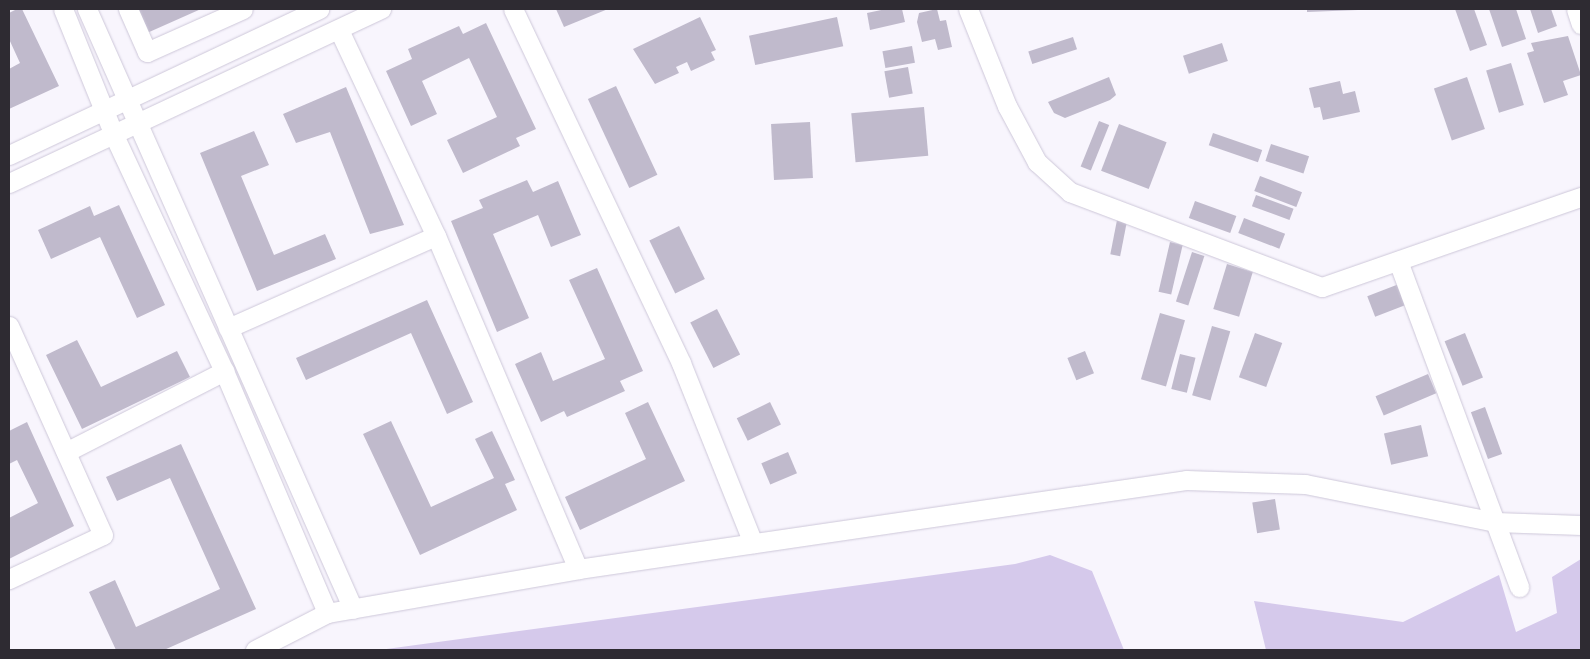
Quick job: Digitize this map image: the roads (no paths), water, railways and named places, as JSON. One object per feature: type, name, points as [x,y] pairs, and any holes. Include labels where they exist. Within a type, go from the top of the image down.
[{"type":"street","points":[[63,9],[105,108],[113,133],[224,371],[327,613]]},
{"type":"street","points":[[87,9],[125,99],[353,609]]},
{"type":"street","points":[[128,9],[146,52],[242,9]]},
{"type":"street","points":[[9,183],[136,122],[382,9]]},
{"type":"street","points":[[513,9],[682,363],[754,543]]},
{"type":"street","points":[[968,9],[1006,106],[1037,162],[1070,192],[1322,287],[1581,198]]},
{"type":"street","points":[[1576,9],[1581,24]]},
{"type":"street","points":[[9,155],[311,10]]},
{"type":"street","points":[[339,30],[436,236],[578,569]]},
{"type":"street","points":[[228,328],[436,236]]},
{"type":"street","points":[[1398,260],[1519,587]]},
{"type":"street","points":[[9,326],[104,535],[9,579]]},
{"type":"street","points":[[66,452],[224,371]]},
{"type":"street","points":[[255,650],[327,613],[578,569],[1186,480],[1306,484],[1495,522],[1581,525]]}]
